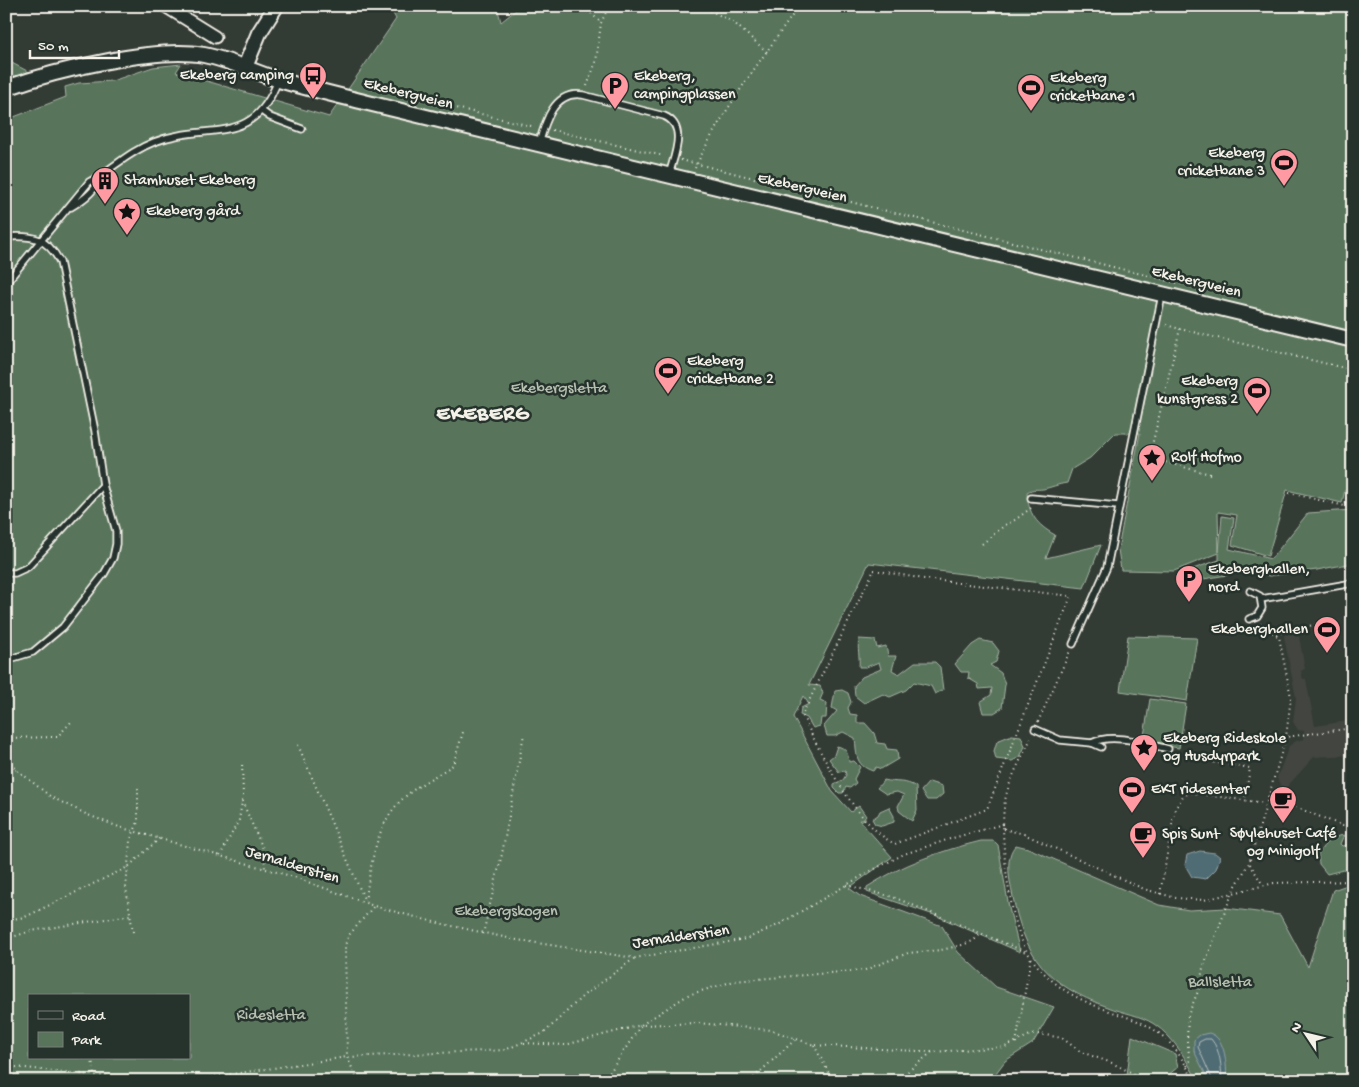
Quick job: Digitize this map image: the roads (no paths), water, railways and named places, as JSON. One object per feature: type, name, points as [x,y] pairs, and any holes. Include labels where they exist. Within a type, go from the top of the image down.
[{"type":"street","points":[[165,6],[215,36]]},
{"type":"street","points":[[245,67],[259,33],[276,6]]},
{"type":"street","name":"Ekebergveien","points":[[6,88],[92,65],[171,53],[203,55],[278,79],[539,144],[1353,340]]},
{"type":"lane","points":[[6,283],[89,182],[105,173],[130,153],[156,141],[234,127],[251,120],[262,112],[271,99],[278,79]]},
{"type":"lane","points":[[539,144],[544,128],[560,100],[572,94],[583,95],[669,118],[675,125],[678,137],[669,175]]},
{"type":"lane","points":[[262,112],[270,117],[302,128]]},
{"type":"lane","points":[[69,208],[88,197],[96,189],[105,173]]},
{"type":"lane","points":[[6,237],[28,236],[41,241],[53,249],[60,262],[103,485],[116,531],[113,558],[86,598],[53,636],[33,652],[6,660]]},
{"type":"lane","points":[[1073,644],[1107,567],[1162,293]]},
{"type":"lane","points":[[6,573],[16,573],[28,567],[103,485]]},
{"type":"lane","points":[[1031,498],[1118,506]]},
{"type":"lane","points":[[1262,600],[1353,583]]},
{"type":"lane","points":[[1250,591],[1257,593],[1262,600],[1260,612],[1252,619]]},
{"type":"lane","points":[[1035,729],[1060,740],[1092,742],[1101,738],[1111,738],[1168,748]]},
{"type":"lane","points":[[1092,742],[1101,748]]},
{"type":"water","points":[[1200,851],[1215,853],[1220,857],[1216,869],[1206,879],[1192,877],[1185,865],[1187,855]]},
{"type":"water","points":[[1209,1033],[1219,1040],[1222,1046],[1226,1061],[1227,1081],[1209,1081],[1194,1051],[1194,1040],[1200,1035]]},
{"type":"place","name":"Ekeberg camping","points":[[313,100]]},
{"type":"place","name":"Ekeberg, campingplassen","points":[[615,110]]},
{"type":"place","name":"Ekeberg cricketbane 1","points":[[1031,112]]},
{"type":"place","name":"Ekeberg cricketbane 3","points":[[1284,187]]},
{"type":"place","name":"Stamhuset Ekeberg","points":[[105,205]]},
{"type":"place","name":"Ekeberg gård","points":[[127,236]]},
{"type":"place","name":"Ekeberg cricketbane 2","points":[[668,395]]},
{"type":"place","name":"Ekeberg kunstgress 2","points":[[1257,415]]},
{"type":"place","name":"Rolf Hofmo","points":[[1152,482]]},
{"type":"place","name":"Ekeberghallen, nord","points":[[1189,603]]},
{"type":"place","name":"Ekeberghallen","points":[[1327,654]]},
{"type":"place","name":"Ekeberg Rideskole og Husdyrpark","points":[[1144,772]]},
{"type":"place","name":"EKT ridesenter","points":[[1132,814]]},
{"type":"place","name":"Søylehuset Café og Minigolf","points":[[1283,824]]},
{"type":"place","name":"Spis Sunt","points":[[1143,859]]},
{"type":"district","name":"EKEBERG","points":[[483,415]]},
{"type":"park label","name":"Ekebergsletta","points":[[559,389]]},
{"type":"park label","name":"Ekebergskogen","points":[[506,912]]},
{"type":"park label","name":"Ballsletta","points":[[1220,983]]},
{"type":"park label","name":"Ridesletta","points":[[271,1016]]}]
